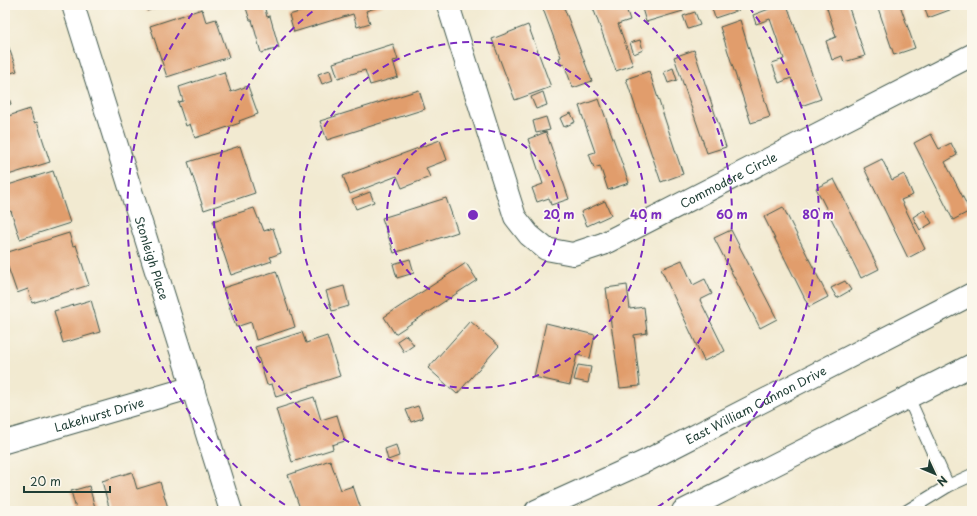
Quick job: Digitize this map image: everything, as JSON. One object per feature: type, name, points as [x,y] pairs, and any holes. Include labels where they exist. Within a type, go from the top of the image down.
[{"type":"street","name":"Stonleigh Place","points":[[73,5],[231,511]]},
{"type":"street","name":"Commodore Circle","points":[[448,5],[515,216],[529,235],[546,249],[573,254],[603,244],[972,55]]},
{"type":"street","name":"East William Cannon Drive","points":[[536,511],[644,462],[972,294]]},
{"type":"street","points":[[683,511],[972,365]]},
{"type":"street","name":"Lakehurst Drive","points":[[5,442],[193,387]]},
{"type":"lane","points":[[908,396],[948,486]]},
{"type":"lane","points":[[907,511],[948,486],[972,475]]},
{"type":"building","points":[[145,5],[164,5],[147,11]]},
{"type":"building","points":[[245,5],[264,5],[267,17],[270,16],[279,48],[261,53],[252,20],[250,20]]},
{"type":"building","points":[[323,5],[384,5],[366,11],[370,23],[357,27],[353,14],[294,32],[289,15]]},
{"type":"building","points":[[553,5],[563,5],[592,81],[573,88],[564,64],[561,65],[559,58],[561,57],[543,9]]},
{"type":"building","points":[[592,5],[625,5],[630,20],[618,24],[633,65],[616,71]]},
{"type":"building","points":[[641,5],[681,5],[683,11],[646,22]]},
{"type":"building","points":[[711,5],[737,5],[739,10],[715,18]]},
{"type":"building","points":[[780,5],[787,5],[821,99],[801,106],[791,78],[779,83],[772,63],[784,59],[770,19],[756,24],[753,15]]},
{"type":"building","points":[[826,5],[848,5],[865,56],[844,62],[842,56],[832,60],[826,41],[836,37]]},
{"type":"building","points":[[877,5],[900,5],[915,48],[894,55]]},
{"type":"building","points":[[924,5],[963,5],[928,18]]},
{"type":"building","points":[[202,9],[206,22],[216,19],[229,57],[167,77],[150,26]]},
{"type":"building","points":[[695,12],[700,25],[688,29],[683,16]]},
{"type":"building","points":[[740,20],[770,117],[751,123],[720,27]]},
{"type":"building","points":[[528,25],[551,87],[515,100],[492,39]]},
{"type":"building","points":[[640,40],[643,50],[634,54],[630,43]]},
{"type":"building","points":[[393,44],[398,60],[393,61],[398,77],[370,85],[365,70],[338,78],[333,63]]},
{"type":"building","points":[[8,45],[17,71],[5,75],[5,46]]},
{"type":"building","points":[[694,50],[726,147],[707,153],[674,57]]},
{"type":"building","points":[[673,68],[677,80],[668,83],[664,72]]},
{"type":"building","points":[[330,70],[333,80],[322,84],[318,74]]},
{"type":"building","points":[[649,71],[683,174],[661,182],[626,79]]},
{"type":"building","points":[[224,72],[231,92],[248,86],[258,114],[239,121],[240,123],[195,138],[190,124],[186,126],[178,102],[183,101],[179,87]]},
{"type":"building","points":[[5,86],[11,104],[5,106]]},
{"type":"building","points":[[419,90],[425,109],[327,140],[320,121]]},
{"type":"building","points":[[543,92],[547,105],[536,109],[531,97]]},
{"type":"building","points":[[599,99],[629,183],[608,190],[600,166],[594,168],[589,154],[595,152],[579,106]]},
{"type":"building","points":[[30,109],[34,123],[37,122],[50,162],[5,176],[5,117]]},
{"type":"building","points":[[571,113],[575,122],[564,127],[560,118]]},
{"type":"building","points":[[546,117],[550,130],[536,133],[533,121]]},
{"type":"building","points":[[546,132],[569,199],[551,205],[549,198],[537,202],[532,188],[543,184],[528,139]]},
{"type":"building","points":[[931,134],[939,149],[951,143],[957,155],[945,162],[970,211],[953,220],[914,143]]},
{"type":"building","points":[[440,140],[447,160],[426,168],[430,177],[402,188],[397,176],[350,194],[343,176]]},
{"type":"building","points":[[240,146],[255,193],[204,210],[188,162]]},
{"type":"building","points":[[882,159],[892,180],[904,174],[913,195],[901,200],[925,249],[908,258],[864,168]]},
{"type":"building","points":[[53,171],[70,223],[20,239],[11,211],[5,213],[5,186]]},
{"type":"building","points":[[834,179],[879,269],[861,278],[816,188]]},
{"type":"building","points":[[370,192],[374,202],[356,209],[352,199]]},
{"type":"building","points":[[446,198],[458,232],[394,253],[382,218]]},
{"type":"building","points":[[605,201],[611,215],[587,226],[581,212]]},
{"type":"building","points":[[972,202],[972,213],[967,204]]},
{"type":"building","points":[[783,207],[828,297],[809,307],[764,217]]},
{"type":"building","points":[[254,208],[264,231],[273,228],[281,253],[270,257],[272,261],[231,275],[213,221]]},
{"type":"building","points":[[924,210],[932,223],[920,230],[913,217]]},
{"type":"building","points":[[731,230],[777,319],[760,328],[714,238]]},
{"type":"building","points":[[69,233],[73,246],[76,245],[89,285],[32,303],[28,289],[17,293],[8,267],[5,269],[5,253]]},
{"type":"building","points":[[410,259],[414,273],[397,278],[393,264]]},
{"type":"building","points":[[682,260],[693,285],[705,279],[712,294],[700,300],[725,351],[704,361],[661,269]]},
{"type":"building","points":[[466,263],[477,280],[395,334],[384,317]]},
{"type":"building","points":[[276,271],[295,327],[256,340],[251,322],[236,327],[223,288]]},
{"type":"building","points":[[845,281],[851,290],[837,298],[831,288]]},
{"type":"building","points":[[627,285],[630,309],[644,307],[647,333],[634,335],[640,386],[620,388],[606,288]]},
{"type":"building","points":[[344,286],[349,306],[332,311],[326,291]]},
{"type":"building","points":[[91,300],[100,332],[63,343],[54,311]]},
{"type":"building","points":[[470,321],[499,346],[457,394],[428,368]]},
{"type":"building","points":[[546,323],[595,335],[590,358],[577,355],[570,385],[534,377]]},
{"type":"building","points":[[302,332],[306,343],[327,336],[340,376],[276,397],[272,384],[267,385],[255,347]]},
{"type":"building","points":[[406,335],[414,345],[404,352],[397,341]]},
{"type":"building","points":[[578,365],[591,367],[588,383],[574,380]]},
{"type":"building","points":[[314,397],[321,420],[337,415],[345,441],[332,445],[333,449],[292,462],[276,409]]},
{"type":"building","points":[[418,406],[423,418],[411,422],[406,410]]},
{"type":"building","points":[[396,445],[399,456],[388,460],[385,449]]},
{"type":"building","points":[[330,460],[341,490],[353,486],[361,509],[357,511],[301,511],[288,475]]},
{"type":"building","points":[[132,472],[137,489],[160,482],[169,511],[110,511],[102,481]]},
{"type":"building","points":[[89,486],[96,511],[70,511],[76,509],[71,491]]}]
